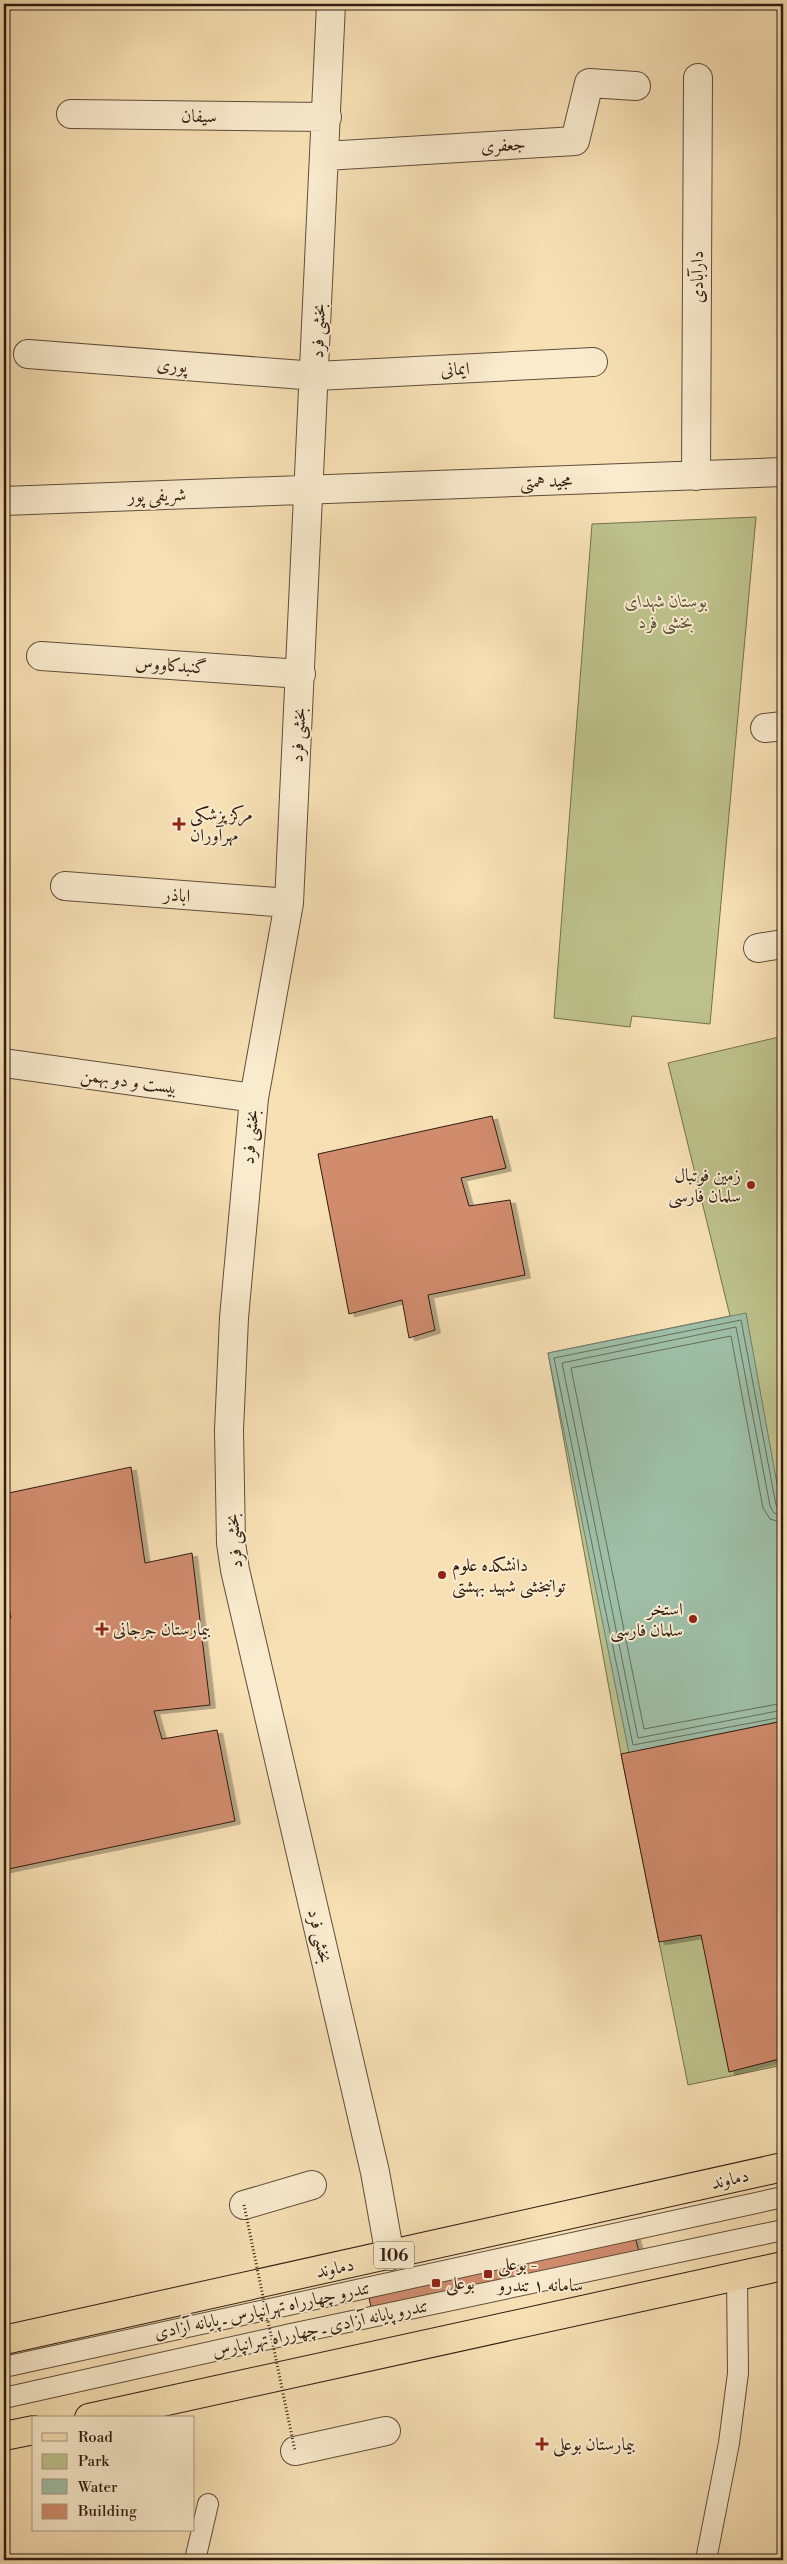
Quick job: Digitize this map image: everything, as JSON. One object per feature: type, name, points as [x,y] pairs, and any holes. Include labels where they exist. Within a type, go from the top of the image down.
[{"type":"main road","name":"دماوند","points":[[4,2340],[390,2256],[783,2167]]},
{"type":"main road","points":[[98,2416],[783,2266]]},
{"type":"main road","points":[[4,2436],[32,2430]]},
{"type":"street","name":"بخشی فرد","points":[[332,4],[316,376],[289,903],[254,1098],[234,1318],[229,1430],[231,1543],[235,1570],[375,2172],[390,2256]]},
{"type":"street","name":"دارآبادی","points":[[696,476],[698,78]]},
{"type":"street","name":"جعفری","points":[[325,156],[575,141],[589,84],[636,86]]},
{"type":"street","name":"سیفان","points":[[71,114],[327,117]]},
{"type":"street","name":"پوری","points":[[28,354],[316,376]]},
{"type":"street","name":"ایمانی","points":[[316,376],[594,362]]},
{"type":"street","name":"مجید همتی","points":[[310,490],[783,472]]},
{"type":"street","name":"شریفی پور","points":[[4,501],[310,490]]},
{"type":"street","name":"گنبدکاووس","points":[[40,656],[301,674]]},
{"type":"street","name":"اباذر","points":[[65,886],[289,903]]},
{"type":"street","name":"بیست و دو بهمن","points":[[4,1063],[254,1098]]},
{"type":"street","points":[[244,2205],[312,2185]]},
{"type":"street","points":[[295,2451],[386,2431]]},
{"type":"lane","name":"تندرو چهارراه تهرانپارس ـ پایانه آزادی","points":[[4,2367],[783,2197]]},
{"type":"lane","name":"تندرو پایانه آزادی ـ چهارراه تهرانپارس","points":[[4,2398],[291,2334],[783,2230]]},
{"type":"lane","points":[[706,2560],[729,2442],[738,2374],[737,2276]]},
{"type":"lane","points":[[195,2560],[208,2504]]},
{"type":"path","points":[[244,2205],[295,2451]]},
{"type":"green space","name":"بوستان شهدای بخشی فرد","points":[[756,517],[710,1024],[632,1016],[630,1027],[554,1018],[592,524]]},
{"type":"green space","points":[[783,1036],[783,2065],[688,2085],[621,1754],[548,1353],[730,1316],[668,1063]]},
{"type":"water","name":"استخر سلمان فارسی","points":[[746,1313],[783,1517],[783,1721],[629,1753],[548,1353]]},
{"type":"building","points":[[492,1116],[506,1168],[461,1178],[469,1206],[510,1200],[525,1275],[428,1295],[435,1330],[409,1338],[402,1300],[349,1314],[318,1154]]},
{"type":"building","points":[[131,1467],[145,1563],[192,1553],[210,1705],[154,1711],[162,1739],[217,1730],[235,1821],[4,1870],[4,1620],[11,1618],[4,1587],[4,1494]]},
{"type":"building","points":[[783,1721],[783,2058],[729,2072],[701,1935],[659,1942],[621,1754]]},
{"type":"building","points":[[634,2233],[640,2255],[372,2311],[369,2298]]},
{"type":"place","name":"مرکز پزشکی مهرآوران","points":[[179,824]]},
{"type":"place","name":"زمین فوتبال سلمان فارسی","points":[[751,1185]]},
{"type":"place","name":"دانشکده علوم توانبخشی شهید بهشتی","points":[[442,1575]]},
{"type":"place","name":"استخر سلمان فارسی","points":[[693,1619]]},
{"type":"place","name":"بیمارستان جرجانی","points":[[102,1629]]},
{"type":"place","name":"بوعلی - سامانه ۱ تندرو","points":[[488,2274]]},
{"type":"place","name":"بوعلی","points":[[436,2283]]},
{"type":"place","name":"بیمارستان بوعلی","points":[[542,2444]]}]
